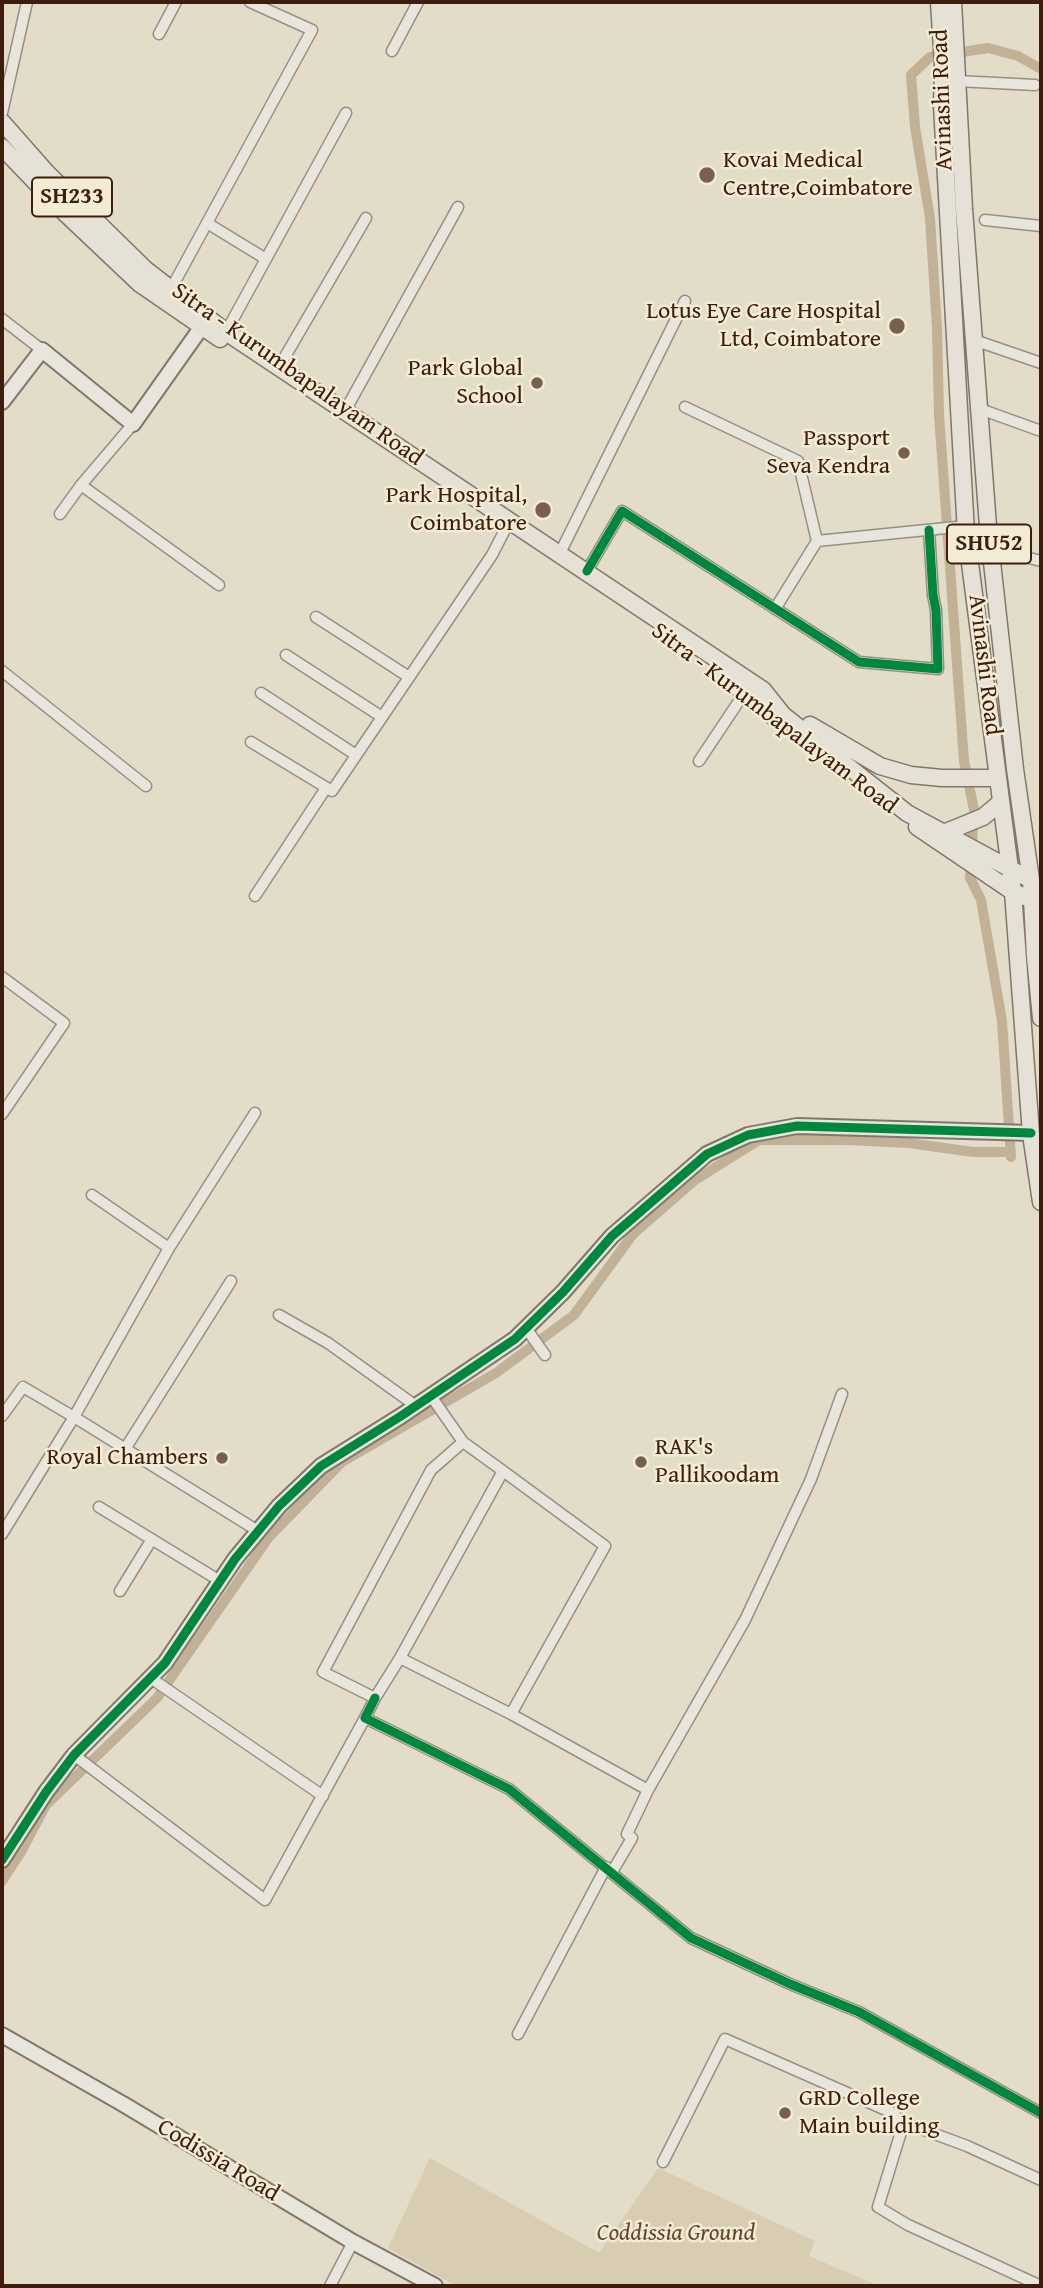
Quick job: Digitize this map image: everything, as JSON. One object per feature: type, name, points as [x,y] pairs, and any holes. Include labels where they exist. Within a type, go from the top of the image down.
[{"type":"main road","name":"Avinashi Road","points":[[939,2],[948,32],[952,72],[989,548],[1013,755],[1036,882],[1035,957],[1041,1018]]},
{"type":"main road","name":"Avinashi Road","points":[[948,32],[953,2]]},
{"type":"main road","name":"Avinashi Road","points":[[952,72],[942,106],[966,528],[993,778],[1001,802],[1013,892],[1023,1133],[1041,1202]]},
{"type":"main road","name":"Sitra - Kurumbapalayam Road","points":[[2,122],[47,173],[145,269],[171,289],[204,322],[507,524],[587,571],[754,692],[907,813],[1036,882]]},
{"type":"main road","points":[[2,147],[65,213],[140,284],[204,322]]},
{"type":"main road","name":"Sitra - Kurumbapalayam Road","points":[[204,322],[226,332],[345,411],[730,680],[754,692],[957,856],[1013,892],[1037,902]]},
{"type":"main road","points":[[966,528],[988,531]]},
{"type":"main road","points":[[754,692],[880,766],[911,775],[993,778]]},
{"type":"main road","points":[[949,834],[975,821],[1001,802]]},
{"type":"street","points":[[2,113],[27,2]]},
{"type":"street","points":[[159,34],[176,2]]},
{"type":"street","points":[[171,289],[312,30],[250,2]]},
{"type":"street","points":[[392,51],[418,2]]},
{"type":"street","points":[[952,72],[1035,85]]},
{"type":"street","points":[[226,332],[346,113]]},
{"type":"street","points":[[345,411],[458,207]]},
{"type":"street","points":[[279,367],[366,218]]},
{"type":"street","points":[[985,220],[1041,226]]},
{"type":"street","points":[[207,223],[267,259]]},
{"type":"street","points":[[560,553],[685,301]]},
{"type":"street","points":[[2,319],[133,424]]},
{"type":"street","points":[[60,514],[133,424],[204,322]]},
{"type":"street","points":[[974,340],[1041,363]]},
{"type":"street","points":[[2,402],[43,350]]},
{"type":"street","points":[[685,407],[798,461],[817,541],[775,609]]},
{"type":"street","points":[[980,409],[1041,431]]},
{"type":"street","points":[[81,485],[219,585]]},
{"type":"street","points":[[587,571],[622,511],[859,662],[938,669],[930,530]]},
{"type":"street","points":[[251,741],[332,791],[492,555],[507,524]]},
{"type":"street","points":[[817,541],[966,528]]},
{"type":"street","points":[[989,548],[1041,561]]},
{"type":"street","points":[[316,617],[409,677]]},
{"type":"street","points":[[286,655],[382,717]]},
{"type":"street","points":[[2,671],[146,786]]},
{"type":"street","points":[[699,761],[754,692]]},
{"type":"street","points":[[261,693],[356,755]]},
{"type":"street","points":[[255,896],[326,788]]},
{"type":"street","points":[[2,977],[64,1023],[2,1114]]},
{"type":"street","points":[[2,1534],[74,1417],[169,1248],[255,1112]]},
{"type":"street","points":[[2,1860],[46,1792],[77,1757],[155,1681],[220,1581],[279,1506],[321,1466],[431,1398],[515,1339],[529,1333],[612,1236],[708,1154],[748,1135],[797,1126],[1023,1133]]},
{"type":"street","points":[[92,1195],[169,1248]]},
{"type":"street","points":[[125,1449],[231,1281]]},
{"type":"street","points":[[279,1315],[328,1343],[416,1406]]},
{"type":"street","points":[[529,1333],[543,1352]]},
{"type":"street","points":[[2,1416],[23,1387],[258,1531]]},
{"type":"street","points":[[518,2034],[609,1870],[632,1838],[627,1834],[648,1790],[746,1620],[811,1479],[842,1394]]},
{"type":"street","points":[[431,1398],[463,1442],[605,1546],[511,1714]]},
{"type":"street","points":[[375,1698],[323,1672],[431,1470],[463,1442]]},
{"type":"street","points":[[77,1757],[265,1900],[503,1471]]},
{"type":"street","points":[[99,1507],[220,1581]]},
{"type":"street","points":[[120,1591],[152,1539]]},
{"type":"street","points":[[400,1658],[511,1714],[648,1790]]},
{"type":"street","points":[[155,1681],[323,1796]]},
{"type":"street","points":[[365,1718],[509,1789],[691,1938],[790,1984],[859,2012],[1041,2113]]},
{"type":"street","name":"Codissia Road","points":[[2,2035],[353,2242],[435,2286]]},
{"type":"street","points":[[663,2162],[725,2039],[895,2114],[901,2132],[878,2207],[908,2225],[1041,2286]]},
{"type":"street","points":[[897,2120],[967,2146],[1041,2180]]},
{"type":"street","points":[[330,2286],[353,2242]]},
{"type":"green space","name":"Coddissia Ground","points":[[430,2158],[599,2253],[658,2168],[815,2241],[809,2256],[879,2286],[456,2286],[388,2248]]},
{"type":"waterway","points":[[1011,1157],[1002,1021],[981,900],[970,878],[974,810],[964,761],[939,415],[930,218],[915,127],[911,75],[930,57],[988,48],[1018,56],[1041,69]]},
{"type":"waterway","points":[[2,1881],[46,1805],[157,1698],[269,1537],[342,1462],[496,1373],[574,1315],[633,1234],[695,1180],[759,1140],[848,1140],[909,1143],[973,1152],[1011,1152]]},
{"type":"cycle path","points":[[587,571],[622,511],[859,662],[938,669],[929,530]]},
{"type":"cycle path","points":[[2,1860],[46,1792],[74,1755],[165,1663],[235,1559],[279,1506],[321,1466],[515,1339],[563,1292],[612,1236],[707,1154],[748,1135],[797,1126],[1031,1133]]},
{"type":"cycle path","points":[[375,1698],[365,1718],[509,1789],[691,1938],[790,1984],[859,2012],[1041,2113]]},
{"type":"place","name":"Kovai Medical Centre,Coimbatore","points":[[707,175]]},
{"type":"place","name":"Lotus Eye Care Hospital Ltd, Coimbatore","points":[[897,326]]},
{"type":"place","name":"Park Global School","points":[[537,383]]},
{"type":"place","name":"Passport Seva Kendra","points":[[904,453]]},
{"type":"place","name":"Park Hospital, Coimbatore","points":[[543,510]]},
{"type":"place","name":"Royal Chambers","points":[[222,1458]]},
{"type":"place","name":"RAK's Pallikoodam","points":[[641,1462]]},
{"type":"place","name":"GRD College Main building","points":[[785,2113]]}]
